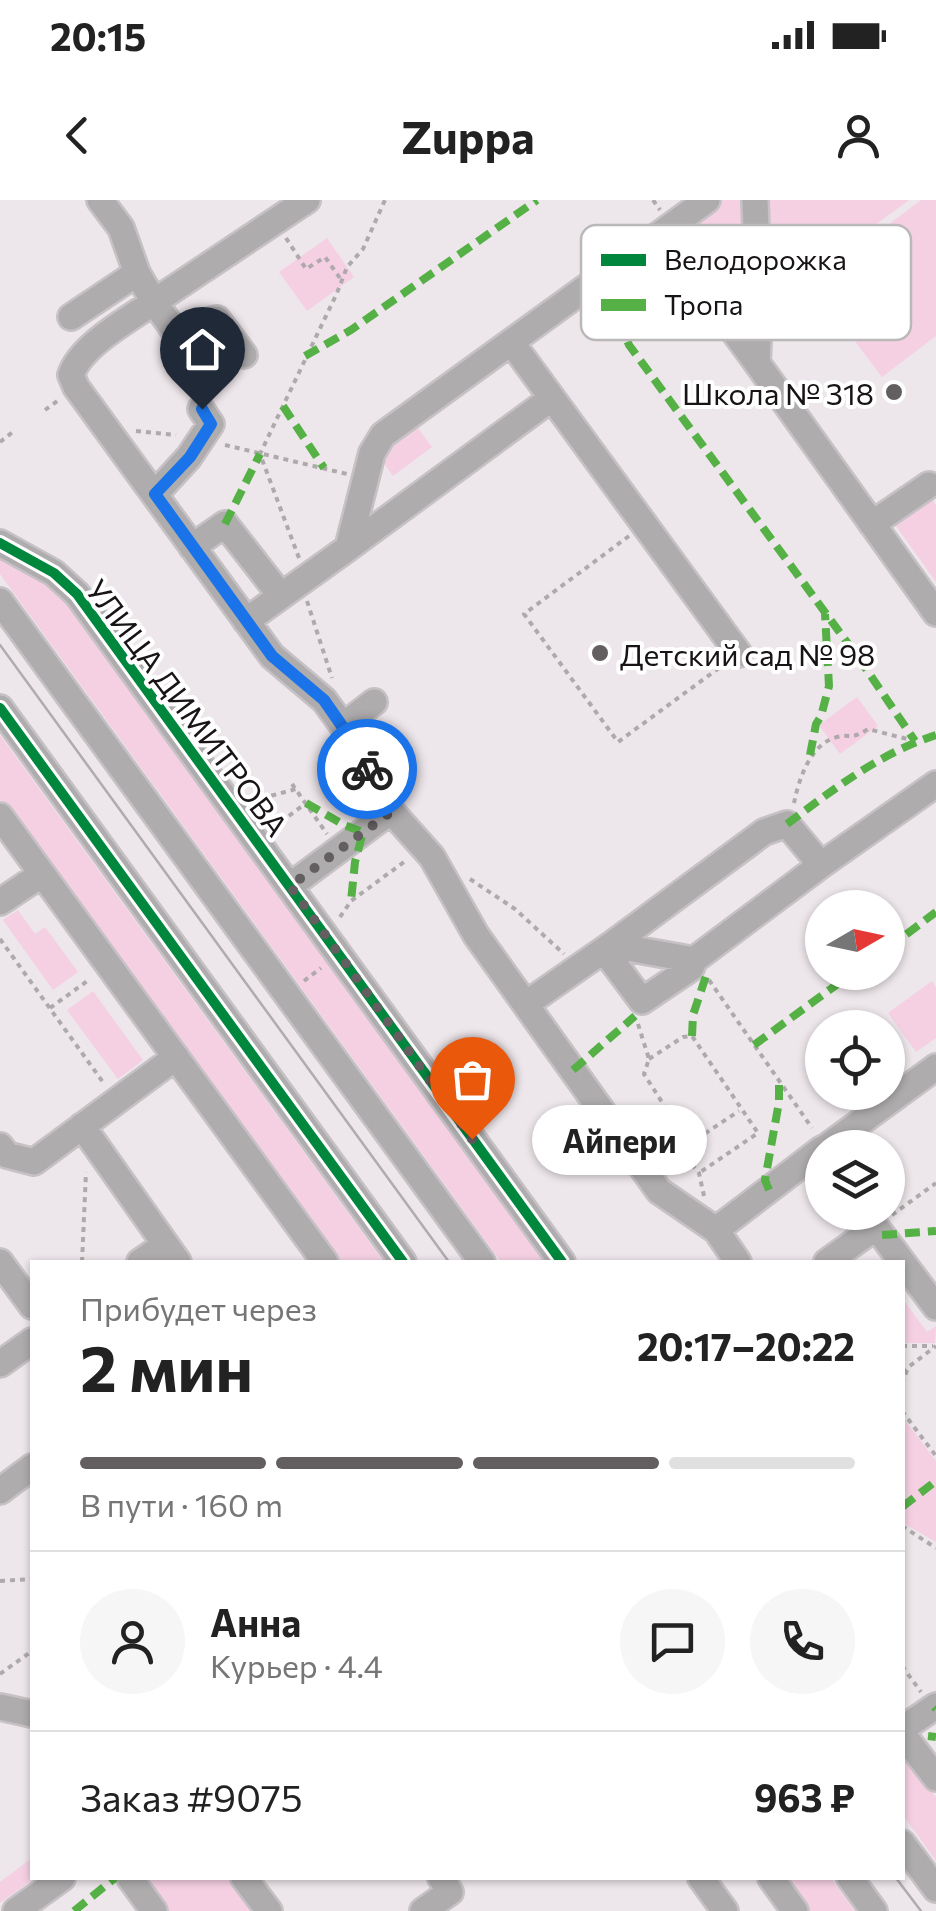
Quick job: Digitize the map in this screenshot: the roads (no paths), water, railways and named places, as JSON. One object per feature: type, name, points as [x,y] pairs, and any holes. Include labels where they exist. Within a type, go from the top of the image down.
[{"type":"street","points":[[100,200],[121,228],[136,274],[178,337],[217,319],[244,356]]},
{"type":"street","points":[[306,200],[86,351],[74,362],[71,374],[76,388],[272,656],[324,700],[391,812],[432,857],[476,936],[659,1191],[716,1230],[737,1260]]},
{"type":"street","points":[[673,225],[706,200]]},
{"type":"street","points":[[756,200],[757,225]]},
{"type":"street","points":[[71,317],[136,274]]},
{"type":"street","points":[[348,548],[372,453],[383,435],[581,291]]},
{"type":"street","points":[[740,340],[936,613]]},
{"type":"street","points":[[757,363],[758,340]]},
{"type":"street","points":[[511,342],[739,654]]},
{"type":"street","points":[[246,621],[293,594],[348,548],[552,398]]},
{"type":"street","points":[[155,494],[190,457],[211,424],[202,409]]},
{"type":"street","points":[[872,524],[929,485]]},
{"type":"street","points":[[192,547],[225,524],[293,594]]},
{"type":"street","name":"УЛИЦА ДИМИТРОВА","points":[[0,543],[54,574],[77,594],[561,1260]]},
{"type":"street","points":[[0,601],[481,1260]]},
{"type":"street","points":[[342,726],[374,702]]},
{"type":"street","points":[[0,708],[402,1260]]},
{"type":"street","points":[[607,947],[648,1004],[691,968],[694,960],[936,784]]},
{"type":"street","points":[[290,886],[391,812]]},
{"type":"street","points":[[0,816],[324,1260]]},
{"type":"street","points":[[526,1004],[764,832],[787,824],[821,865]]},
{"type":"street","points":[[0,902],[42,874]]},
{"type":"street","points":[[607,947],[694,960]]},
{"type":"street","points":[[0,1146],[6,1156],[34,1162],[176,1057]]},
{"type":"street","points":[[849,1130],[936,1067]]},
{"type":"street","points":[[82,1126],[171,1254]]},
{"type":"street","points":[[716,1230],[805,1162]]},
{"type":"street","points":[[830,1260],[876,1226],[901,1260]]},
{"type":"street","points":[[0,1262],[30,1303]]},
{"type":"street","points":[[905,1265],[936,1307]]},
{"type":"street","points":[[0,1364],[30,1342]]},
{"type":"street","points":[[0,1491],[30,1468]]},
{"type":"street","points":[[905,1729],[935,1706]]},
{"type":"street","points":[[0,1707],[30,1714]]},
{"type":"street","points":[[905,1735],[936,1778]]},
{"type":"street","points":[[905,1847],[936,1889]]},
{"type":"street","points":[[25,1908],[60,1880]]},
{"type":"street","points":[[131,1880],[154,1911]]},
{"type":"street","points":[[246,1880],[269,1911]]},
{"type":"street","points":[[423,1911],[450,1892],[442,1880]]},
{"type":"street","points":[[702,1880],[725,1911]]},
{"type":"street","points":[[772,1880],[795,1911]]},
{"type":"street","points":[[851,1880],[874,1911]]},
{"type":"tram line","points":[[0,645],[448,1260]]},
{"type":"tram line","points":[[898,1880],[921,1911]]},
{"type":"place","name":"Школа № 318","points":[[894,392]]},
{"type":"place","name":"Детский сад № 98","points":[[600,653]]},
{"type":"place","name":"Айпери","points":[[472,1139]]}]
